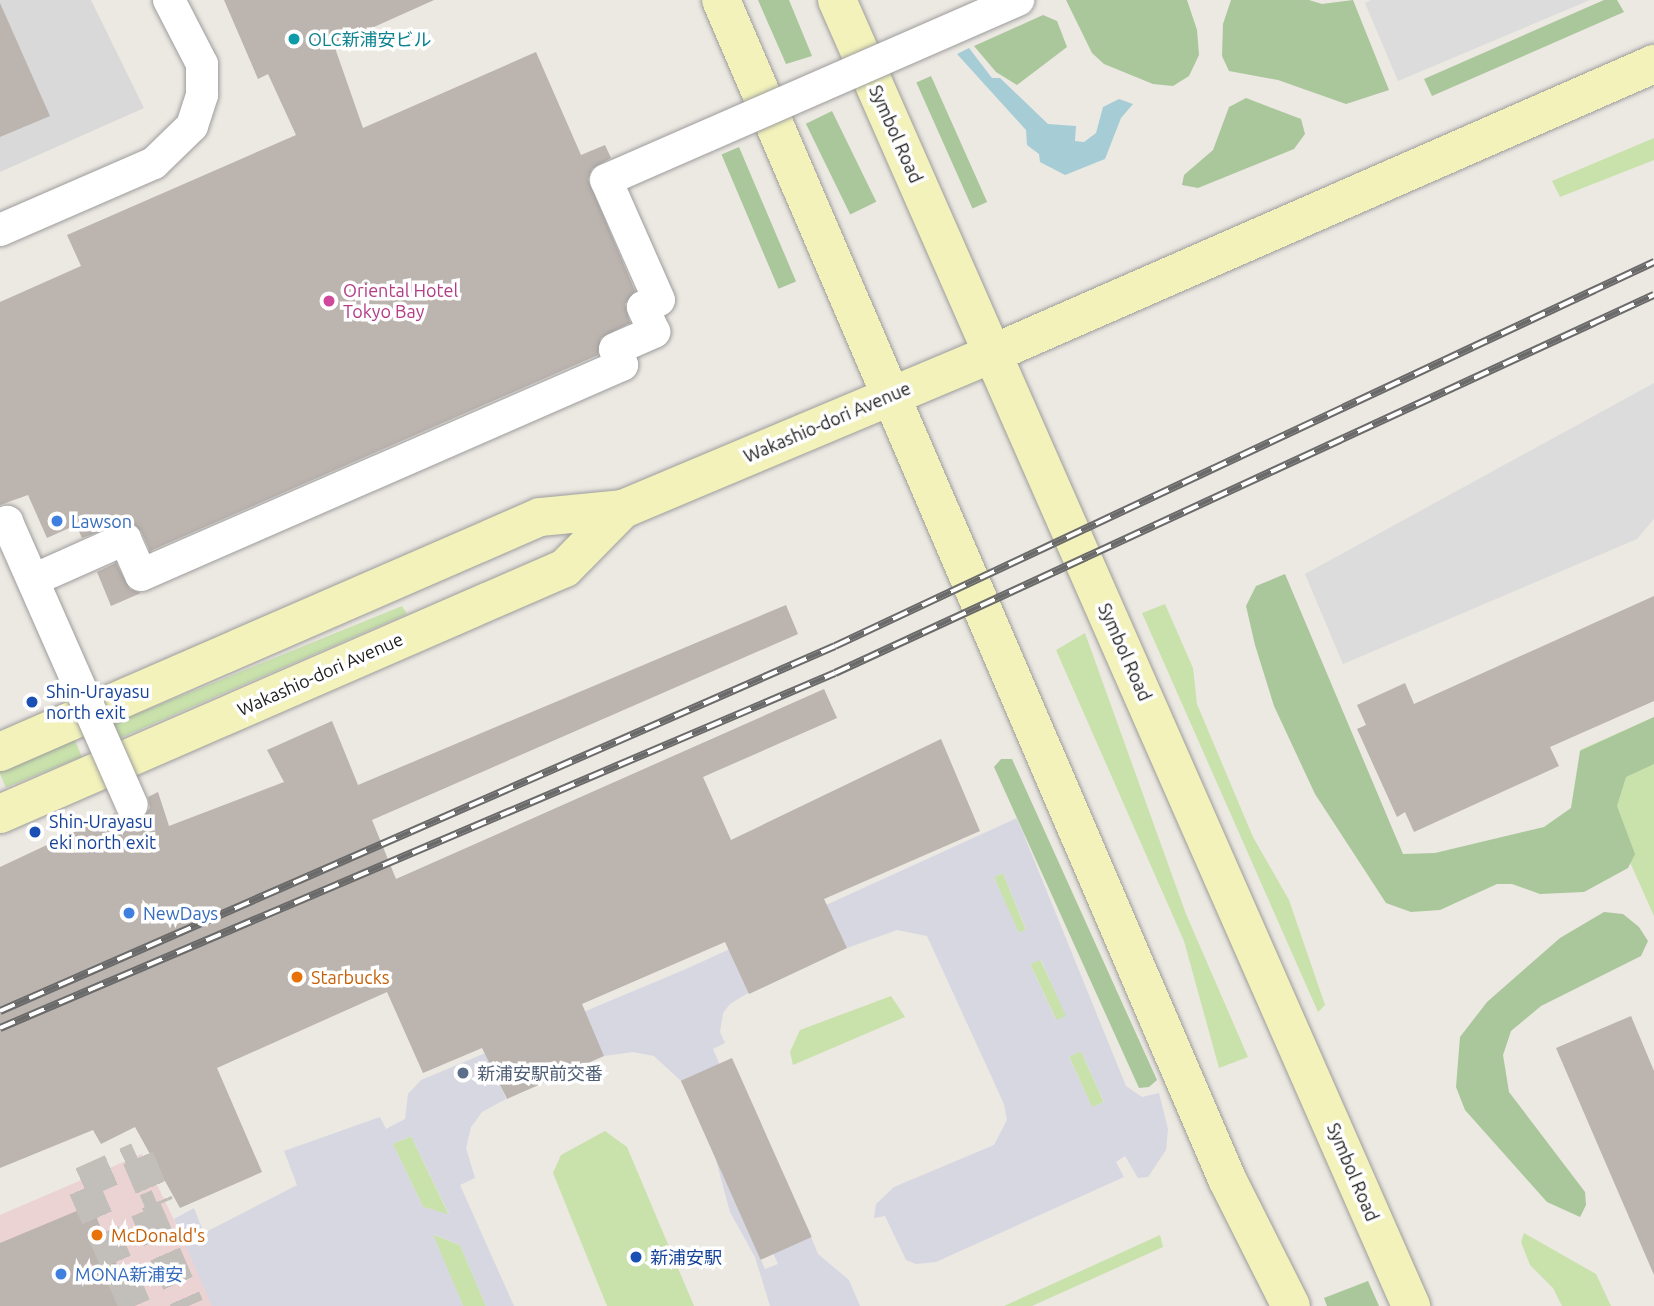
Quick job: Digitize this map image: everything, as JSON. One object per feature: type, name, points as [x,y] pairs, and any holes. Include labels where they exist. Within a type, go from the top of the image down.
[{"type":"street","points":[[0,230],[154,163],[192,126],[202,95],[202,64],[169,0]]},
{"type":"street","points":[[721,0],[893,394],[1227,1179],[1291,1306]]},
{"type":"street","name":"Symbol Road","points":[[837,0],[1411,1306]]},
{"type":"street","points":[[33,580],[125,540],[141,575],[622,365],[615,349],[654,332],[643,307],[659,300],[606,180],[1018,0]]},
{"type":"street","name":"Wakashio-dori Avenue","points":[[0,752],[540,517],[623,509],[994,353],[1654,64]]},
{"type":"street","name":"Wakashio-dori Avenue","points":[[0,814],[565,568],[623,509]]},
{"type":"street","points":[[0,525],[7,522],[132,805]]},
{"type":"shaded area","points":[[0,0],[91,0],[144,108],[0,172]]},
{"type":"shaded area","points":[[1371,0],[1590,0],[1398,81],[1365,3]]},
{"type":"shaded area","points":[[1654,383],[1654,519],[1637,539],[1343,664],[1305,574]]},
{"type":"shaded area","points":[[1017,818],[1126,1086],[1142,1097],[1159,1093],[1168,1129],[1166,1150],[1148,1177],[1138,1178],[1125,1156],[1116,1162],[1124,1177],[936,1262],[916,1264],[906,1260],[885,1216],[874,1218],[876,1204],[894,1187],[994,1145],[1007,1120],[1004,1104],[927,936],[897,930],[847,948],[841,936],[730,1004],[723,1013],[720,1032],[725,1043],[713,1049],[798,1242],[811,1237],[818,1254],[849,1280],[860,1306],[770,1306],[755,1257],[730,1212],[714,1153],[765,1269],[778,1264],[694,1075],[681,1081],[654,1056],[633,1052],[604,1056],[598,1044],[501,1087],[506,1099],[482,1112],[471,1127],[466,1148],[475,1178],[460,1185],[514,1306],[486,1306],[460,1245],[433,1234],[463,1306],[212,1306],[174,1219],[194,1208],[204,1233],[297,1185],[284,1151],[380,1117],[386,1129],[405,1119],[408,1094],[421,1080],[686,969]],"holes":[[[1003,873],[1026,929],[1019,933],[994,877]],[[1041,960],[1066,1016],[1056,1020],[1030,964]],[[1081,1051],[1104,1102],[1092,1107],[1069,1057]],[[411,1136],[449,1214],[423,1207],[393,1144]]]},
{"type":"shaded area","points":[[142,1154],[216,1306],[0,1306],[0,1215]]},
{"type":"green space","points":[[758,0],[789,0],[812,56],[786,64]]},
{"type":"green space","points":[[1066,0],[1187,0],[1197,30],[1199,55],[1189,76],[1173,86],[1153,84],[1104,64],[1092,53]]},
{"type":"green space","points":[[1231,0],[1309,0],[1322,4],[1353,0],[1389,90],[1346,104],[1278,80],[1229,71],[1222,56],[1223,24]]},
{"type":"green space","points":[[1604,0],[1617,0],[1624,12],[1432,96],[1424,79]]},
{"type":"green space","points":[[1043,15],[1057,21],[1067,47],[1017,85],[996,72],[974,46]]},
{"type":"green space","points":[[931,76],[987,202],[973,209],[916,83]]},
{"type":"green space","points":[[1246,98],[1301,119],[1305,134],[1294,149],[1198,188],[1182,185],[1184,175],[1213,150],[1229,107]]},
{"type":"green space","points":[[832,111],[876,202],[850,214],[806,124]]},
{"type":"green space","points":[[1654,138],[1654,160],[1560,197],[1552,181]]},
{"type":"green space","points":[[739,147],[796,281],[779,289],[722,154]]},
{"type":"green space","points":[[1285,574],[1403,854],[1435,853],[1544,827],[1571,808],[1580,751],[1654,717],[1654,764],[1626,777],[1617,806],[1635,854],[1628,868],[1584,892],[1540,894],[1512,884],[1497,884],[1440,910],[1411,912],[1386,903],[1315,794],[1274,706],[1255,645],[1246,606],[1256,586]]},
{"type":"green space","points":[[1165,604],[1193,668],[1197,704],[1253,837],[1289,900],[1325,1005],[1318,1012],[1142,613]]},
{"type":"green space","points":[[402,606],[407,614],[118,739],[112,724]]},
{"type":"green space","points":[[1085,633],[1186,914],[1248,1057],[1219,1068],[1184,941],[1056,650]]},
{"type":"green space","points":[[1654,717],[1654,916],[1580,750]]},
{"type":"green space","points":[[75,740],[82,757],[6,787],[0,770]]},
{"type":"green space","points":[[1001,759],[1012,759],[1157,1080],[1149,1087],[1139,1088],[994,767]]},
{"type":"green space","points":[[1003,873],[1026,930],[1018,933],[994,877]]},
{"type":"green space","points":[[1604,912],[1623,914],[1639,927],[1648,941],[1641,956],[1541,1006],[1511,1031],[1503,1055],[1509,1092],[1585,1192],[1586,1205],[1580,1217],[1547,1202],[1465,1110],[1456,1087],[1460,1037],[1487,1002],[1560,938]]},
{"type":"green space","points":[[1040,959],[1067,1016],[1057,1021],[1030,964]]},
{"type":"green space","points":[[891,996],[905,1017],[793,1065],[790,1052],[800,1030]]},
{"type":"green space","points":[[1081,1051],[1104,1102],[1092,1107],[1069,1056]]},
{"type":"green space","points":[[605,1131],[627,1147],[694,1306],[607,1306],[553,1173],[561,1155]]},
{"type":"green space","points":[[411,1136],[449,1215],[423,1207],[393,1144]]},
{"type":"green space","points":[[1524,1233],[1596,1274],[1611,1306],[1562,1306],[1553,1288],[1530,1265],[1521,1242]]},
{"type":"green space","points":[[432,1234],[460,1245],[486,1306],[463,1306]]},
{"type":"green space","points":[[1160,1235],[1163,1247],[1032,1306],[1004,1306]]},
{"type":"green space","points":[[1368,1281],[1379,1306],[1327,1306],[1324,1298]]},
{"type":"water","points":[[969,48],[992,78],[1000,78],[1048,124],[1076,126],[1075,141],[1084,142],[1096,133],[1103,107],[1119,99],[1133,104],[1121,118],[1105,159],[1065,175],[1040,162],[1039,154],[1027,145],[1026,130],[957,54]]},
{"type":"building","name":"Oriental Hotel Tokyo Bay","points":[[224,0],[434,0],[334,45],[363,128],[536,52],[581,155],[605,145],[611,158],[592,169],[588,179],[635,291],[625,304],[630,323],[601,338],[598,355],[150,551],[141,531],[128,521],[82,538],[76,525],[47,538],[28,495],[0,505],[0,302],[81,266],[67,235],[296,135],[268,74],[258,79]]},
{"type":"building","points":[[0,3],[50,116],[0,137]]},
{"type":"building","points":[[116,563],[130,589],[141,593],[111,606],[97,572]]},
{"type":"building","points":[[1654,596],[1654,701],[1550,747],[1559,766],[1414,832],[1405,812],[1397,817],[1357,729],[1366,725],[1357,705],[1405,683],[1414,704]]},
{"type":"building","points":[[786,605],[798,634],[372,820],[396,879],[824,689],[837,718],[703,777],[731,840],[941,739],[980,831],[824,899],[847,948],[749,994],[725,942],[582,1004],[604,1056],[507,1099],[482,1048],[423,1073],[387,992],[217,1068],[262,1172],[180,1208],[135,1127],[101,1144],[93,1130],[0,1168],[0,867],[115,813],[129,823],[140,821],[150,808],[148,797],[158,792],[169,826],[284,782],[267,750],[332,721],[358,785]]},
{"type":"building","points":[[1631,1016],[1654,1071],[1654,1275],[1556,1048]]},
{"type":"building","points":[[732,1058],[812,1237],[761,1260],[681,1081]]},
{"type":"building","name":"MONA新浦安","points":[[91,1205],[135,1306],[0,1306],[0,1243]]},
{"type":"tunnel","points":[[135,1306],[82,1183],[138,1158],[158,1205],[146,1210],[188,1306]]},
{"type":"railway","points":[[0,1011],[835,646],[1654,262]]},
{"type":"railway","points":[[0,1028],[835,673],[1654,295]]},
{"type":"place","name":"OLC新浦安ビル","points":[[294,39]]},
{"type":"place","name":"Oriental Hotel Tokyo Bay","points":[[329,301]]},
{"type":"place","name":"Lawson","points":[[57,521]]},
{"type":"place","name":"Shin-Urayasu north exit","points":[[32,702]]},
{"type":"place","name":"Shin-Urayasu eki north exit","points":[[35,832]]},
{"type":"place","name":"NewDays","points":[[129,913]]},
{"type":"place","name":"Starbucks","points":[[297,977]]},
{"type":"place","name":"新浦安駅前交番","points":[[463,1073]]},
{"type":"place","name":"McDonald's","points":[[97,1235]]},
{"type":"place","name":"新浦安駅","points":[[636,1257]]},
{"type":"place","name":"MONA新浦安","points":[[61,1274]]}]
